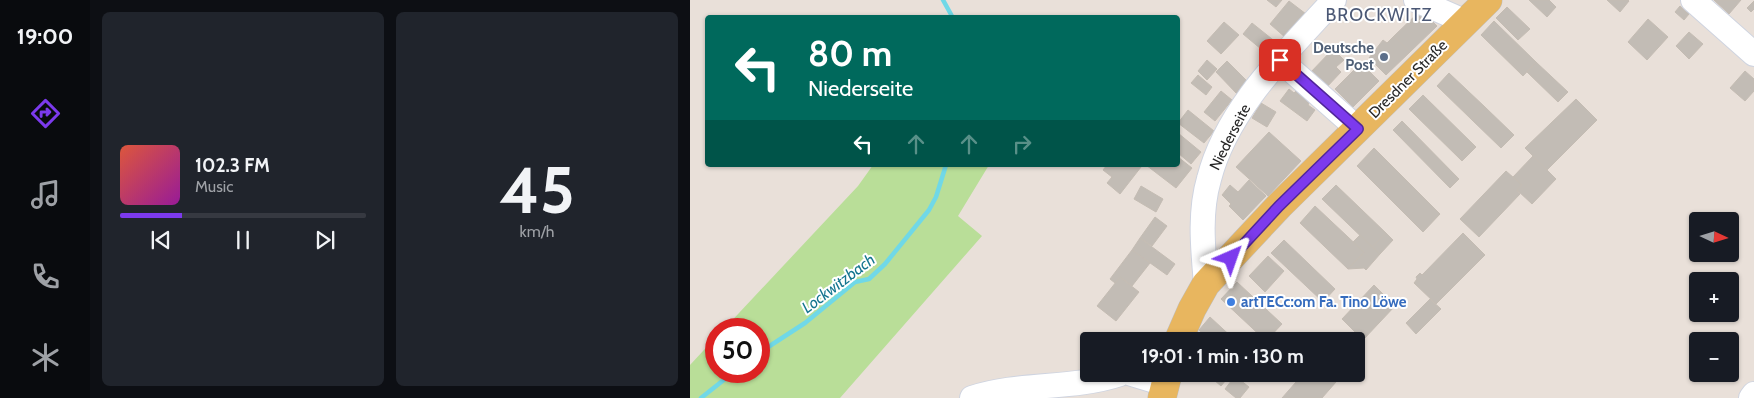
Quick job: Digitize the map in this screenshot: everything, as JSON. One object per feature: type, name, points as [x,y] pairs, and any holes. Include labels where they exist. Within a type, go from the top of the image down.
[{"type":"main road","name":"Dresdner Straße","points":[[1181,332],[1206,284],[1279,206],[1488,0]]},
{"type":"street","name":"Niederseite","points":[[1206,284],[1202,242],[1209,178],[1223,143],[1242,108],[1280,60],[1334,0]]},
{"type":"street","points":[[1416,0],[1466,22]]},
{"type":"street","points":[[1693,0],[1754,54]]},
{"type":"street","points":[[1280,60],[1358,129]]},
{"type":"street","points":[[972,398],[1009,388],[1080,382]]},
{"type":"street","points":[[1751,398],[1754,394]]},
{"type":"green space","points":[[872,167],[988,167],[958,216],[982,236],[840,398],[690,398],[690,365],[705,349],[705,383],[770,383],[770,318],[734,318],[858,186]]},
{"type":"building","points":[[1267,0],[1282,0],[1276,7]]},
{"type":"building","points":[[1529,0],[1549,0],[1556,7],[1547,17]]},
{"type":"building","points":[[1607,0],[1628,0],[1629,1],[1620,12]]},
{"type":"building","points":[[1714,0],[1741,0],[1729,14]]},
{"type":"building","points":[[1289,1],[1306,14],[1286,38],[1270,24]]},
{"type":"building","points":[[1754,1],[1754,9],[1751,12],[1747,8]]},
{"type":"building","points":[[1680,6],[1689,14],[1684,20],[1675,12]]},
{"type":"building","points":[[1507,7],[1530,29],[1518,40],[1496,18]]},
{"type":"building","points":[[1421,10],[1437,26],[1410,52],[1394,36]]},
{"type":"building","points":[[1648,19],[1668,37],[1647,60],[1628,42]]},
{"type":"building","points":[[1494,21],[1536,62],[1523,76],[1481,35]]},
{"type":"building","points":[[1224,22],[1239,35],[1221,54],[1207,41]]},
{"type":"building","points":[[1252,23],[1277,43],[1267,54],[1243,34]]},
{"type":"building","points":[[1689,32],[1703,44],[1689,59],[1676,46]]},
{"type":"building","points":[[1394,36],[1410,52],[1386,75],[1369,58],[1383,40],[1387,43]]},
{"type":"building","points":[[1333,49],[1344,60],[1336,67],[1341,72],[1325,89],[1309,74]]},
{"type":"building","points":[[1207,60],[1217,69],[1207,80],[1198,71]]},
{"type":"building","points":[[1227,61],[1249,83],[1237,94],[1216,72]]},
{"type":"building","points":[[1536,62],[1568,92],[1558,102],[1527,72]]},
{"type":"building","points":[[1361,63],[1379,81],[1353,107],[1335,89]]},
{"type":"building","points":[[1745,71],[1754,79],[1754,91],[1745,101],[1730,88]]},
{"type":"building","points":[[1449,73],[1485,107],[1472,120],[1437,86]]},
{"type":"building","points":[[1198,75],[1212,87],[1206,95],[1191,83]]},
{"type":"building","points":[[1289,89],[1294,93],[1296,91],[1310,101],[1308,105],[1315,110],[1307,121],[1280,101]]},
{"type":"building","points":[[1221,91],[1232,100],[1215,121],[1204,112]]},
{"type":"building","points":[[1423,95],[1476,147],[1462,161],[1409,109]]},
{"type":"building","points":[[1576,99],[1597,120],[1547,170],[1525,148]]},
{"type":"building","points":[[1261,103],[1276,112],[1267,127],[1252,118]]},
{"type":"building","points":[[1485,107],[1514,135],[1501,148],[1472,120]]},
{"type":"building","points":[[1188,110],[1214,131],[1204,143],[1180,125],[1180,120]]},
{"type":"building","points":[[1402,121],[1459,179],[1450,188],[1393,130]]},
{"type":"building","points":[[1269,132],[1301,161],[1268,196],[1236,167]]},
{"type":"building","points":[[1180,135],[1201,152],[1191,164],[1180,155]]},
{"type":"building","points":[[1374,148],[1440,214],[1423,232],[1357,166]]},
{"type":"building","points":[[1533,156],[1556,179],[1532,204],[1517,190],[1522,185],[1513,177]]},
{"type":"building","points":[[1180,159],[1192,168],[1176,188],[1149,167],[1180,167]]},
{"type":"building","points":[[1105,167],[1141,167],[1120,194],[1107,183],[1112,177],[1103,170]]},
{"type":"building","points":[[1506,171],[1522,185],[1517,190],[1520,194],[1479,237],[1460,219]]},
{"type":"building","points":[[1249,180],[1266,196],[1243,220],[1229,206],[1231,204],[1222,195],[1230,185],[1238,192]]},
{"type":"building","points":[[1336,185],[1386,233],[1372,247],[1322,199]]},
{"type":"building","points":[[1141,186],[1163,199],[1156,212],[1134,199]]},
{"type":"building","points":[[1315,206],[1364,252],[1348,269],[1300,223]]},
{"type":"building","points":[[1155,217],[1167,226],[1152,246],[1140,238]]},
{"type":"building","points":[[1386,233],[1393,240],[1380,254],[1372,247]]},
{"type":"building","points":[[1463,233],[1485,255],[1436,304],[1414,283],[1417,279],[1416,277],[1420,273],[1422,275]]},
{"type":"building","points":[[1360,235],[1380,254],[1366,270],[1364,268],[1348,269],[1364,252],[1353,242]]},
{"type":"building","points":[[1140,238],[1175,264],[1167,275],[1132,250]]},
{"type":"building","points":[[1284,240],[1335,289],[1323,302],[1271,253]]},
{"type":"building","points":[[1132,250],[1150,263],[1132,286],[1120,277],[1115,283],[1110,279]]},
{"type":"building","points":[[1268,256],[1284,271],[1265,292],[1249,276]]},
{"type":"building","points":[[1120,277],[1139,292],[1116,321],[1097,306]]},
{"type":"building","points":[[1237,282],[1282,324],[1274,332],[1256,332],[1221,299]]},
{"type":"building","points":[[1374,285],[1395,306],[1365,338],[1365,332],[1355,332],[1342,319]]},
{"type":"building","points":[[1430,299],[1441,309],[1416,334],[1406,323]]},
{"type":"building","points":[[1210,317],[1226,332],[1201,332],[1199,330]]},
{"type":"building","points":[[1216,382],[1224,382],[1221,386]]},
{"type":"building","points":[[1230,382],[1243,382],[1249,387],[1240,398],[1236,398],[1225,389]]},
{"type":"building","points":[[1296,382],[1336,382],[1322,398],[1282,398]]},
{"type":"waterway","name":"Lockwitzbach","points":[[943,0],[951,15]]},
{"type":"waterway","name":"Lockwitzbach","points":[[770,346],[805,323],[855,282],[869,279],[885,264],[929,210],[936,197],[945,167]]},
{"type":"waterway","name":"Lockwitzbach","points":[[701,398],[720,383]]},
{"type":"place","name":"Deutsche Post","points":[[1384,57]]},
{"type":"place","name":"artTECc:om Fa. Tino Löwe","points":[[1231,302]]},
{"type":"district","name":"BROCKWITZ","points":[[1379,15]]},
{"type":"route","points":[[1231,258],[1279,206],[1358,129],[1280,60]]}]
